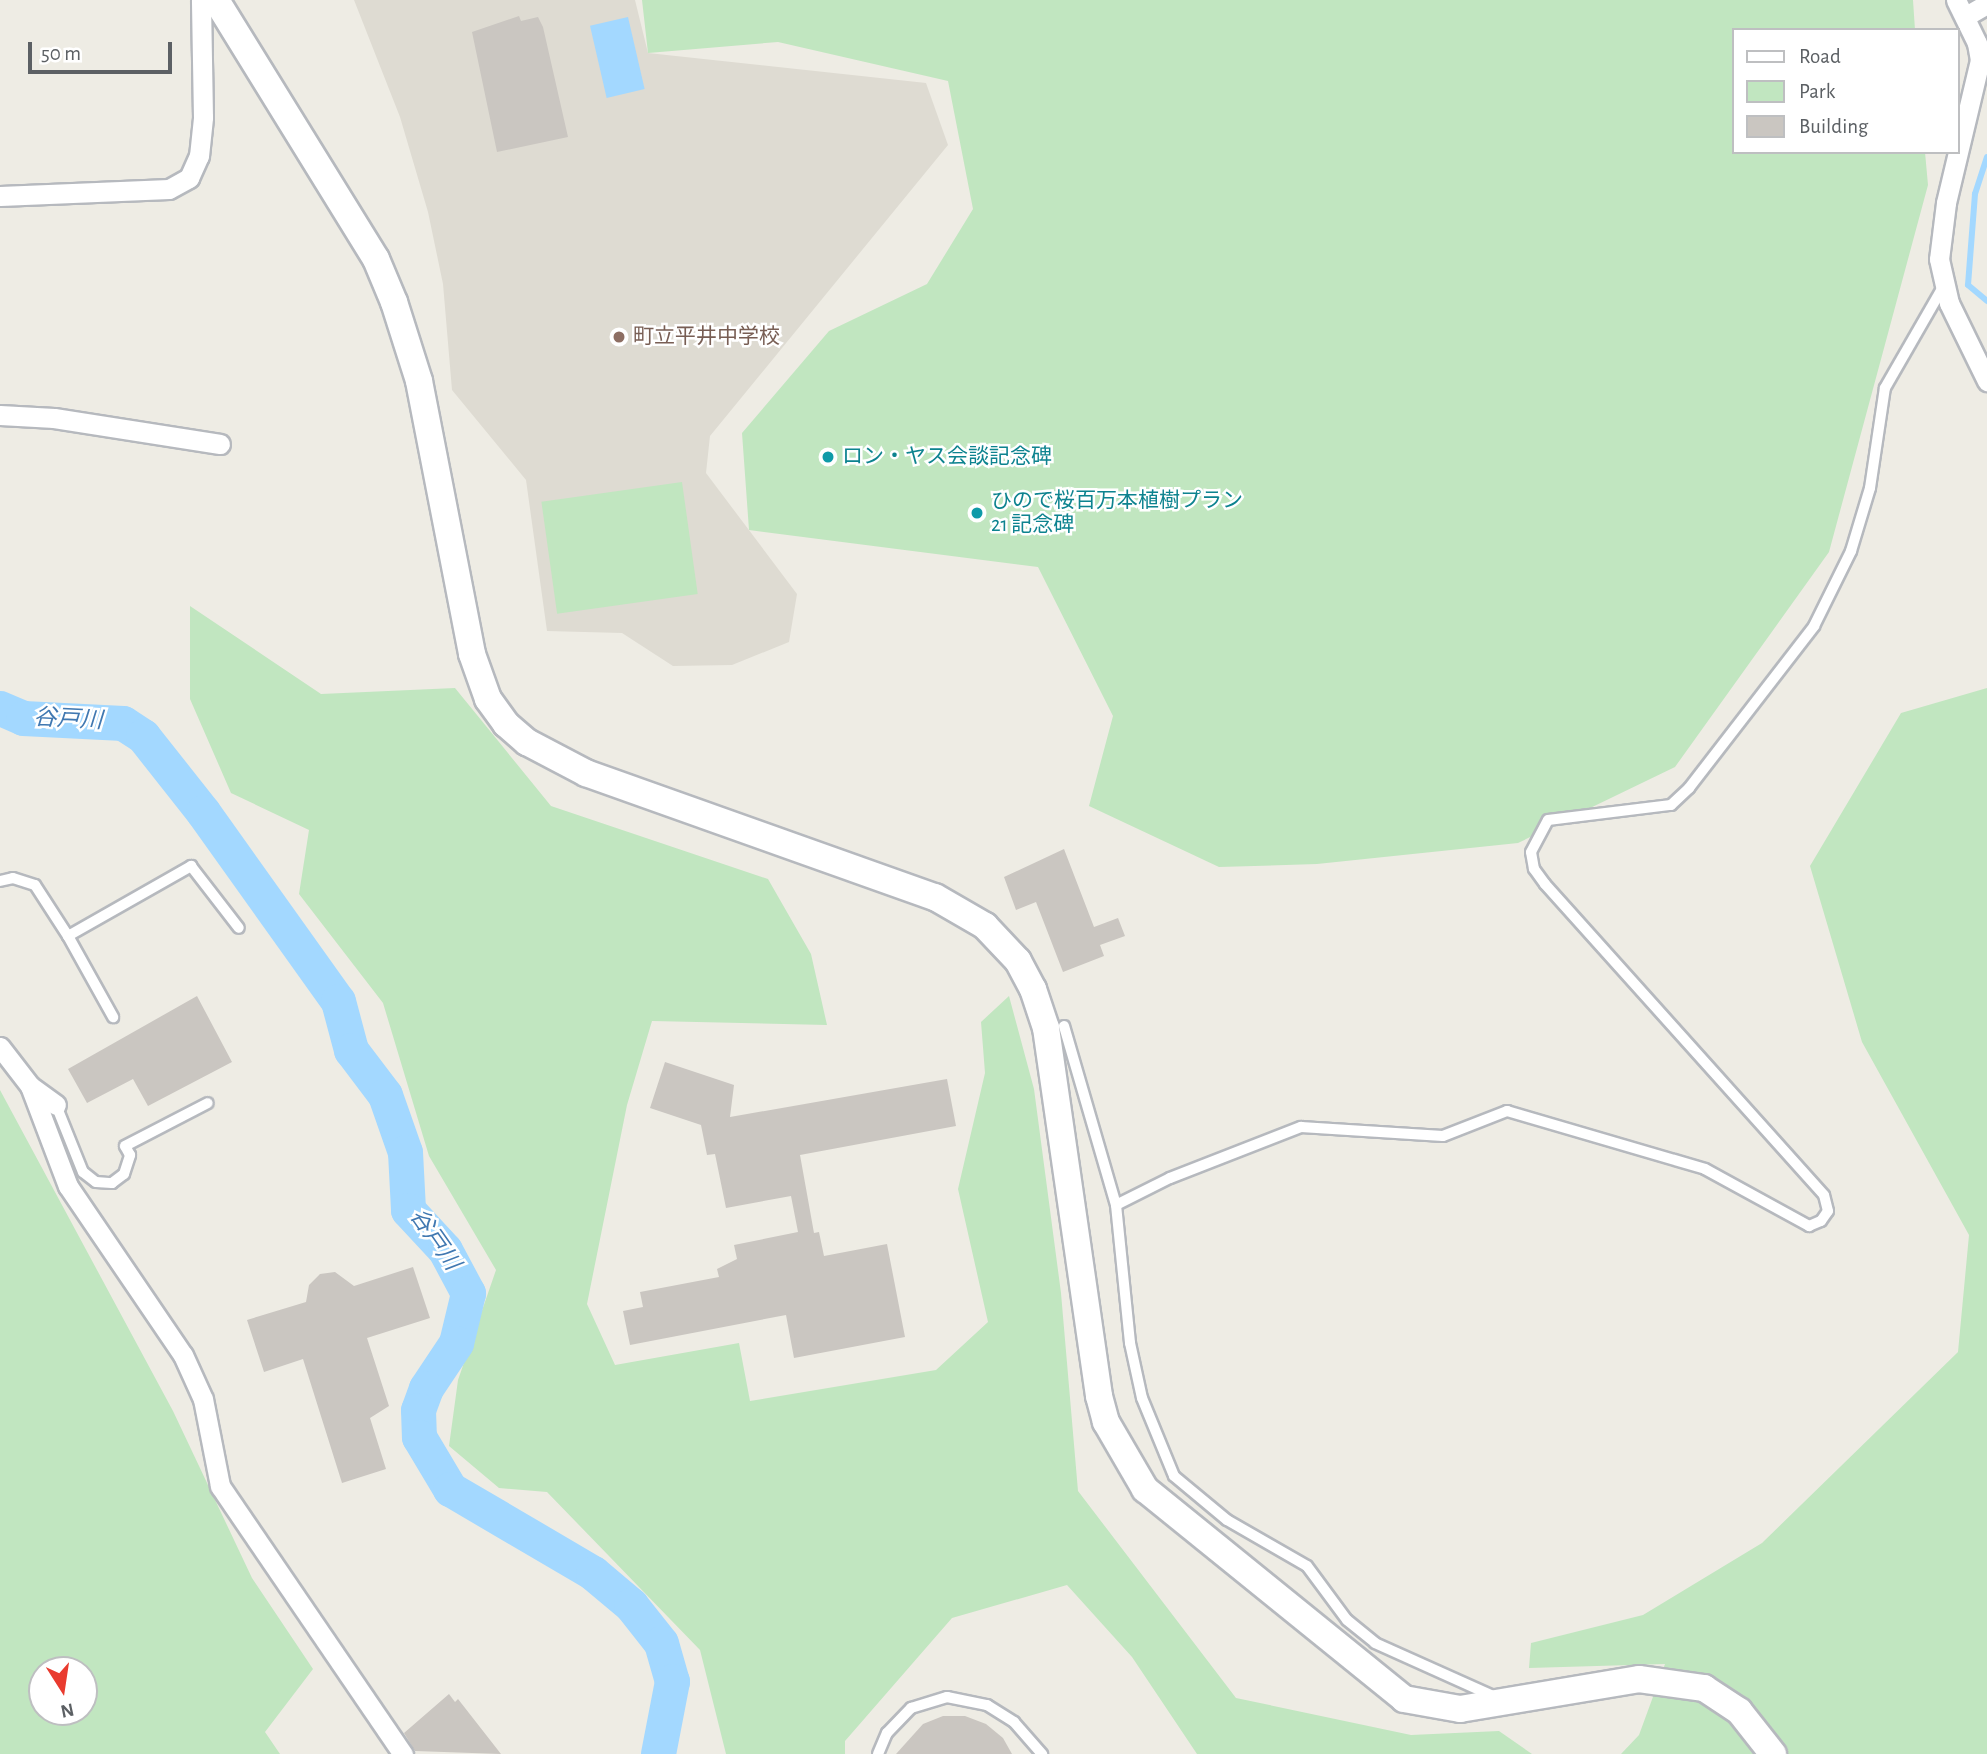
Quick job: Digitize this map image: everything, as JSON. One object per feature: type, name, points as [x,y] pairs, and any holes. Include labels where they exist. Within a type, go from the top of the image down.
[{"type":"street","points":[[0,196],[169,189],[189,178],[199,156],[204,117],[201,0]]},
{"type":"street","points":[[216,0],[376,259],[394,302],[419,382],[472,654],[488,699],[506,724],[527,742],[586,773],[935,898],[985,926],[1018,961],[1046,1028],[1099,1396],[1106,1422],[1126,1462],[1145,1489],[1168,1511],[1404,1699],[1460,1709],[1639,1679],[1704,1688],[1739,1711],[1773,1754]]},
{"type":"street","points":[[1959,152],[1980,60],[1971,8]]},
{"type":"street","points":[[1959,154],[1940,236],[1944,287],[1987,381]]},
{"type":"street","points":[[0,415],[54,418],[220,444]]},
{"type":"street","points":[[0,1046],[30,1086],[68,1186],[183,1355],[203,1399],[220,1486],[403,1754]]},
{"type":"street","points":[[30,1086],[56,1105]]},
{"type":"lane","points":[[1116,1205],[1170,1178],[1301,1127],[1443,1136],[1507,1111],[1705,1170],[1809,1226],[1821,1221],[1828,1211],[1824,1195],[1545,884],[1534,869],[1531,852],[1548,820],[1671,805],[1689,788],[1814,626],[1852,551],[1863,513],[1885,388],[1944,287]]},
{"type":"lane","points":[[68,936],[191,866],[239,928]]},
{"type":"lane","points":[[0,881],[13,878],[35,885],[68,936],[113,1017]]},
{"type":"lane","points":[[1064,1026],[1116,1205],[1136,1371],[1157,1444],[1174,1476],[1227,1520],[1307,1566],[1347,1620],[1375,1643],[1505,1701]]},
{"type":"lane","points":[[56,1105],[83,1172],[96,1182],[112,1183],[124,1174],[130,1155],[125,1146],[208,1103]]},
{"type":"lane","points":[[878,1754],[887,1733],[911,1708],[947,1697],[987,1704],[1014,1722],[1042,1754]]},
{"type":"shaded area","name":"町立平井中学校","points":[[354,0],[635,0],[648,53],[926,83],[948,145],[710,436],[706,473],[797,594],[789,642],[732,665],[673,666],[622,633],[547,631],[526,480],[452,390],[443,284],[428,212],[400,117]]},
{"type":"green space","points":[[642,0],[1913,0],[1915,28],[1731,28],[1731,154],[1925,154],[1928,185],[1829,552],[1675,767],[1518,843],[1317,864],[1219,867],[1089,806],[1113,716],[1038,567],[749,530],[742,433],[829,331],[927,284],[973,209],[948,81],[778,42],[648,53]]},
{"type":"green space","points":[[682,482],[698,594],[557,614],[541,502]]},
{"type":"green space","points":[[190,606],[321,694],[455,688],[551,806],[768,879],[811,954],[827,1025],[652,1021],[627,1105],[587,1304],[615,1365],[739,1343],[750,1401],[936,1370],[988,1322],[958,1189],[985,1073],[981,1022],[1009,996],[1034,1089],[1061,1293],[1078,1491],[1236,1698],[1411,1735],[1499,1731],[1532,1754],[1197,1754],[1132,1657],[1067,1585],[952,1618],[845,1741],[845,1754],[726,1754],[700,1650],[547,1492],[499,1488],[449,1446],[458,1380],[496,1270],[429,1156],[383,1003],[299,894],[309,830],[231,793],[190,699]]},
{"type":"green space","points":[[1987,688],[1987,1754],[1621,1754],[1639,1735],[1665,1664],[1529,1668],[1531,1643],[1643,1615],[1762,1543],[1958,1352],[1969,1235],[1862,1042],[1810,866],[1901,713]]},
{"type":"green space","points":[[0,1090],[173,1411],[252,1578],[313,1669],[265,1732],[280,1754],[0,1754]]},
{"type":"water","points":[[628,17],[645,89],[607,98],[590,26]]},
{"type":"building","points":[[519,16],[521,21],[538,17],[543,27],[568,137],[497,152],[472,32]]},
{"type":"building","points":[[1064,849],[1094,927],[1118,918],[1125,936],[1100,945],[1104,956],[1063,972],[1036,902],[1016,910],[1004,877]]},
{"type":"building","points":[[197,996],[232,1062],[148,1106],[133,1079],[87,1103],[68,1069]]},
{"type":"building","points":[[665,1062],[734,1085],[730,1117],[947,1079],[956,1126],[800,1155],[814,1233],[819,1232],[824,1256],[887,1244],[905,1337],[794,1358],[786,1315],[630,1345],[623,1311],[643,1307],[640,1292],[719,1277],[717,1269],[737,1259],[734,1245],[798,1232],[791,1196],[726,1208],[715,1154],[707,1155],[701,1125],[650,1108]]},
{"type":"building","points":[[413,1267],[430,1318],[367,1338],[389,1406],[370,1418],[386,1469],[342,1483],[303,1359],[264,1372],[247,1320],[306,1302],[309,1285],[320,1274],[335,1272],[354,1286]]},
{"type":"building","points":[[449,1694],[455,1702],[458,1699],[501,1754],[415,1751],[404,1733]]},
{"type":"building","points":[[943,1716],[965,1716],[986,1724],[1003,1738],[1012,1754],[896,1754],[923,1724]]},
{"type":"waterway","points":[[1987,157],[1975,194],[1968,285],[1987,301]]},
{"type":"waterway","name":"谷戸川","points":[[0,708],[23,718],[123,723],[143,736],[203,812],[338,1001],[351,1050],[385,1095],[405,1152],[408,1210],[445,1250],[468,1293],[456,1343],[426,1388],[418,1410],[419,1437],[450,1489],[593,1573],[631,1605],[661,1643],[672,1681],[658,1754]]},
{"type":"place","name":"町立平井中学校","points":[[619,337]]},
{"type":"place","name":"ロン・ヤス会談記念碑","points":[[828,457]]},
{"type":"place","name":"ひので桜百万本植樹プラン 21 記念碑","points":[[977,513]]}]
